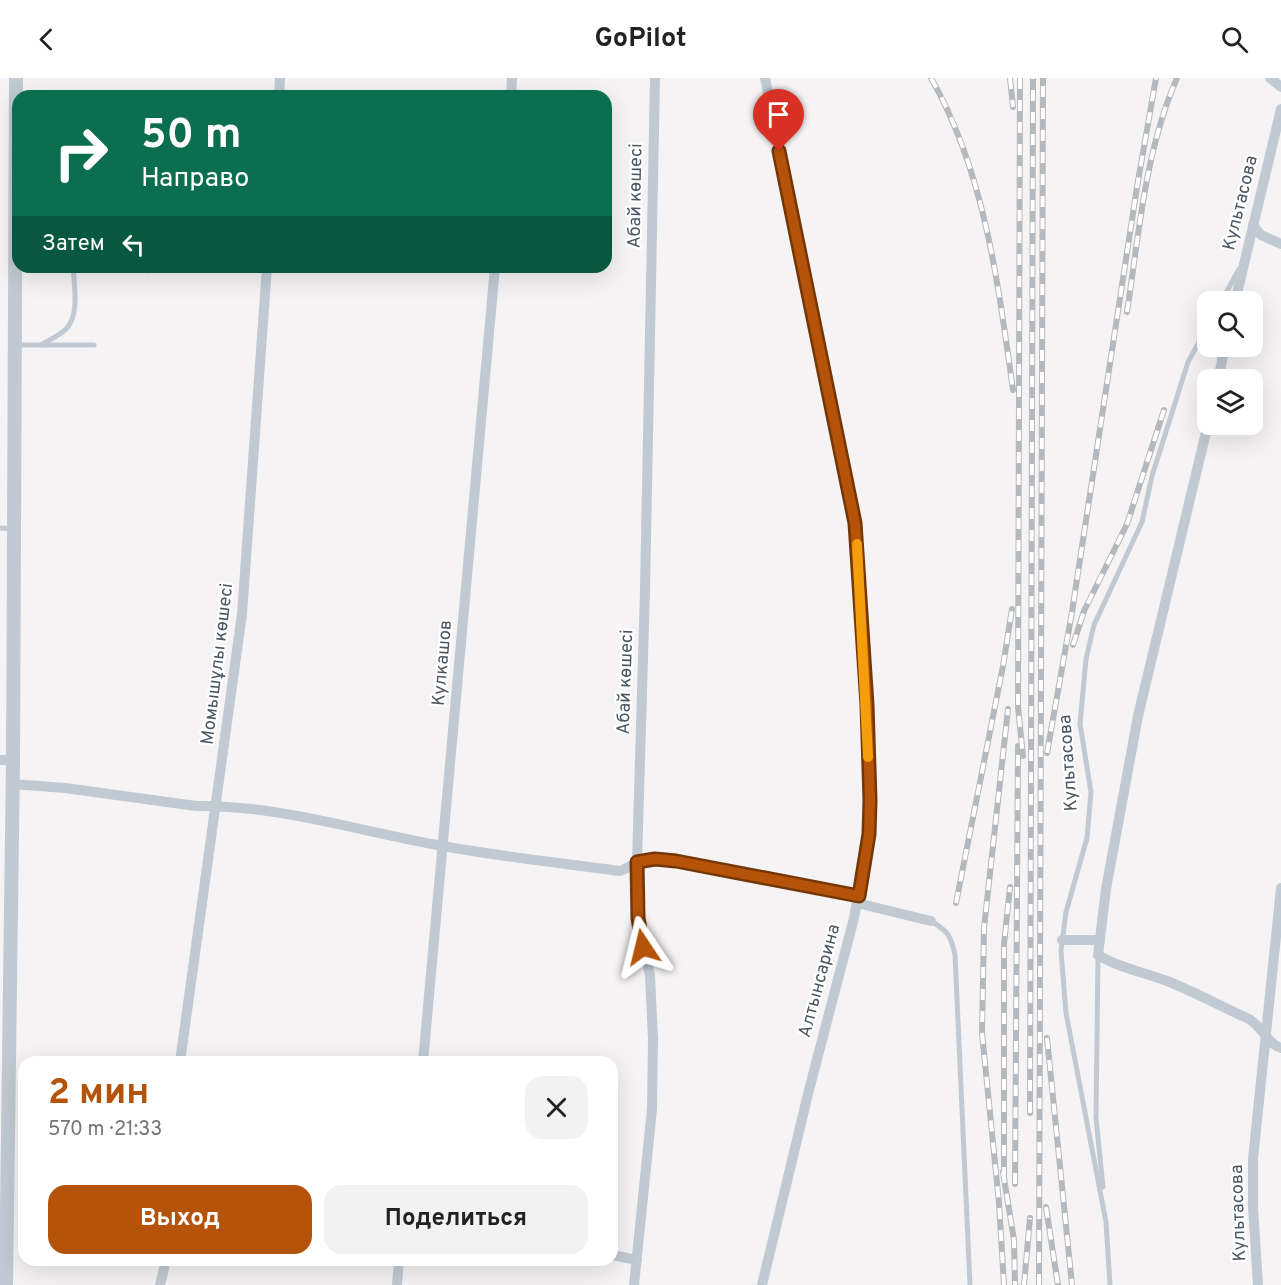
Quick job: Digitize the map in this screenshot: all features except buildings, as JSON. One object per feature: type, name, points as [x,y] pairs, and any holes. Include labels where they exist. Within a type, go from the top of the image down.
[{"type":"street","name":"Абай көшесі","points":[[634,1285],[652,1109],[653,1039],[650,976],[638,918],[637,862],[655,78]]},
{"type":"street","name":"Алтынсарина","points":[[762,1285],[858,899],[869,834],[870,800],[868,726],[855,523],[765,78]]},
{"type":"street","points":[[1270,78],[1281,87]]},
{"type":"street","name":"Культасова","points":[[1245,260],[1281,109]]},
{"type":"street","points":[[1253,225],[1261,235],[1281,244]]},
{"type":"street","points":[[1238,291],[1245,260]]},
{"type":"street","points":[[6,1285],[3,1255],[5,890],[12,784],[6,760],[7,529],[15,273]]},
{"type":"street","name":"Момышұлы көшесі","points":[[181,1056],[242,614],[267,273]]},
{"type":"street","name":"Кулкашов","points":[[424,1056],[494,273]]},
{"type":"street","points":[[1205,435],[1138,716],[1106,889],[1098,955],[1112,963],[1152,975],[1198,993],[1255,1022],[1276,1047],[1281,1048]]},
{"type":"street","points":[[12,784],[65,788],[195,806],[217,805],[304,816],[443,846],[620,871],[637,862],[655,859],[676,861],[858,899],[931,921]]},
{"type":"street","name":"Культасова","points":[[1258,1285],[1253,1207],[1253,1159],[1281,888]]},
{"type":"street","points":[[1062,940],[1100,940]]},
{"type":"street","points":[[618,1256],[637,1260]]},
{"type":"street","points":[[160,1285],[165,1266]]},
{"type":"street","points":[[397,1285],[399,1266]]},
{"type":"lane","name":"Культасова","points":[[1227,291],[1245,260]]},
{"type":"lane","points":[[40,345],[67,328],[72,319],[73,273]]},
{"type":"lane","points":[[14,345],[94,345]]},
{"type":"lane","name":"Культасова","points":[[1110,1285],[1106,1222],[1066,1013],[1061,951],[1066,912],[1087,838],[1091,792],[1080,724],[1086,659],[1094,625],[1142,522],[1152,476],[1188,362],[1197,346]]},
{"type":"lane","points":[[931,921],[944,928],[952,939],[955,955],[970,1285]]},
{"type":"lane","points":[[1098,955],[1096,1118],[1106,1222]]},
{"type":"railway","points":[[931,78],[949,114],[977,190],[995,269],[1013,390]]},
{"type":"railway","points":[[1010,78],[1013,107]]},
{"type":"railway","points":[[1020,78],[1018,707],[1023,756]]},
{"type":"railway","points":[[1030,1113],[1033,78]]},
{"type":"railway","points":[[1039,1285],[1043,78]]},
{"type":"railway","points":[[1047,753],[1072,612],[1137,187],[1156,78]]},
{"type":"railway","points":[[1127,312],[1150,164],[1157,134],[1177,78]]},
{"type":"railway","points":[[1073,645],[1084,611],[1127,524],[1164,410]]},
{"type":"railway","points":[[956,903],[1003,666],[1012,609]]},
{"type":"railway","points":[[1004,1285],[999,1203],[982,1033],[984,928],[1008,709]]},
{"type":"railway","points":[[1015,1184],[1018,746]]},
{"type":"railway","points":[[1004,1178],[1004,944],[1010,887]]},
{"type":"railway","points":[[1047,1038],[1072,1285]]},
{"type":"railway","points":[[1003,1172],[1014,1240],[1015,1285]]},
{"type":"railway","points":[[1046,1207],[1058,1285]]},
{"type":"railway","points":[[1024,1285],[1030,1218]]},
{"type":"slow traffic","points":[[857,544],[861,581],[868,757]]},
{"type":"route","points":[[643,947],[638,918],[637,862],[655,859],[676,861],[859,896],[869,834],[870,800],[861,581],[855,523],[840,440],[779,151]]}]
